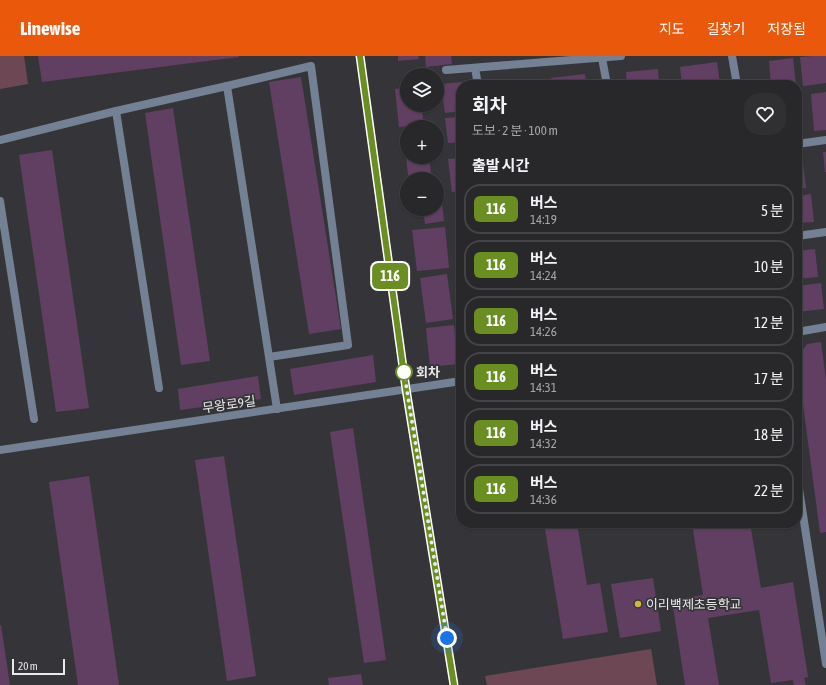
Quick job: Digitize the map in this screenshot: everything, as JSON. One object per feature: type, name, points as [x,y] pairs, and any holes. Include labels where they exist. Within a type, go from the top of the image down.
[{"type":"street","points":[[360,56],[406,389],[454,685]]},
{"type":"street","points":[[446,70],[621,56]]},
{"type":"street","points":[[732,56],[736,80]]},
{"type":"street","points":[[602,58],[606,80]]},
{"type":"street","points":[[0,140],[116,111],[311,66],[348,345],[269,357]]},
{"type":"street","points":[[475,68],[477,80]]},
{"type":"street","points":[[227,86],[277,409]]},
{"type":"street","points":[[116,111],[159,388]]},
{"type":"street","points":[[802,143],[826,140]]},
{"type":"street","points":[[0,201],[34,419]]},
{"type":"street","points":[[802,235],[826,232]]},
{"type":"street","points":[[802,331],[826,328]]},
{"type":"street","name":"무왕로9길","points":[[0,450],[456,382]]},
{"type":"street","points":[[802,508],[826,664]]},
{"type":"shaded area","points":[[0,56],[24,56],[28,84],[0,89]]},
{"type":"shaded area","points":[[651,649],[657,685],[487,685],[485,676]]},
{"type":"building","points":[[38,56],[239,56],[239,57],[42,82]]},
{"type":"building","points":[[398,56],[418,56],[419,59],[398,61]]},
{"type":"building","points":[[425,56],[451,56],[452,64],[426,67]]},
{"type":"building","points":[[826,56],[826,83],[803,86],[800,57]]},
{"type":"building","points":[[793,58],[795,80],[771,80],[769,61]]},
{"type":"building","points":[[717,62],[719,80],[681,80],[680,67]]},
{"type":"building","points":[[658,69],[659,80],[627,80],[626,72]]},
{"type":"building","points":[[585,74],[586,80],[551,80],[551,78]]},
{"type":"building","points":[[301,77],[341,329],[309,334],[269,82]]},
{"type":"building","points":[[456,83],[456,112],[445,113],[444,84]]},
{"type":"building","points":[[395,89],[400,89],[400,112],[422,112],[423,120],[400,120],[399,127]]},
{"type":"building","points":[[826,92],[826,130],[814,131],[811,94]]},
{"type":"building","points":[[173,108],[210,361],[181,365],[145,113]]},
{"type":"building","points":[[456,117],[456,142],[448,143],[445,118]]},
{"type":"building","points":[[52,150],[89,408],[56,412],[19,155]]},
{"type":"building","points":[[823,152],[826,152],[826,172],[825,172]]},
{"type":"building","points":[[802,155],[806,188],[802,188]]},
{"type":"building","points":[[456,158],[456,192],[452,192],[448,159]]},
{"type":"building","points":[[407,164],[430,164],[431,172],[408,172]]},
{"type":"building","points":[[811,194],[814,222],[802,223],[802,195]]},
{"type":"building","points":[[424,216],[443,216],[444,221],[425,224]]},
{"type":"building","points":[[445,227],[449,268],[417,271],[412,230]]},
{"type":"building","points":[[815,249],[818,277],[802,279],[802,250]]},
{"type":"building","points":[[447,274],[453,319],[426,323],[420,278]]},
{"type":"building","points":[[821,283],[824,309],[802,311],[802,285]]},
{"type":"building","points":[[454,325],[456,364],[430,367],[426,328]]},
{"type":"building","points":[[821,342],[826,380],[826,532],[820,533],[802,396],[802,351],[807,344]]},
{"type":"building","points":[[373,355],[376,382],[294,395],[290,369]]},
{"type":"building","points":[[258,376],[261,399],[180,410],[178,389]]},
{"type":"building","points":[[353,428],[386,660],[364,663],[330,432]]},
{"type":"building","points":[[224,456],[256,676],[227,681],[195,460]]},
{"type":"building","points":[[89,476],[119,685],[78,685],[49,482]]},
{"type":"building","points":[[545,528],[578,528],[587,585],[600,583],[608,632],[563,639]]},
{"type":"building","points":[[693,528],[751,528],[761,588],[793,582],[808,677],[804,678],[806,685],[794,685],[793,680],[771,683],[759,610],[708,618],[719,685],[685,685],[672,600],[703,595]]},
{"type":"building","points":[[653,578],[661,631],[620,638],[611,584]]},
{"type":"building","points":[[1,625],[10,685],[0,685]]},
{"type":"building","points":[[361,674],[363,685],[329,685],[328,678]]},
{"type":"bus line","name":"116","points":[[360,56],[406,389],[454,685]]},
{"type":"place","name":"회차","points":[[404,372]]},
{"type":"place","name":"이리백제초등학교","points":[[638,604]]},
{"type":"route","points":[[404,372],[447,638]]}]
